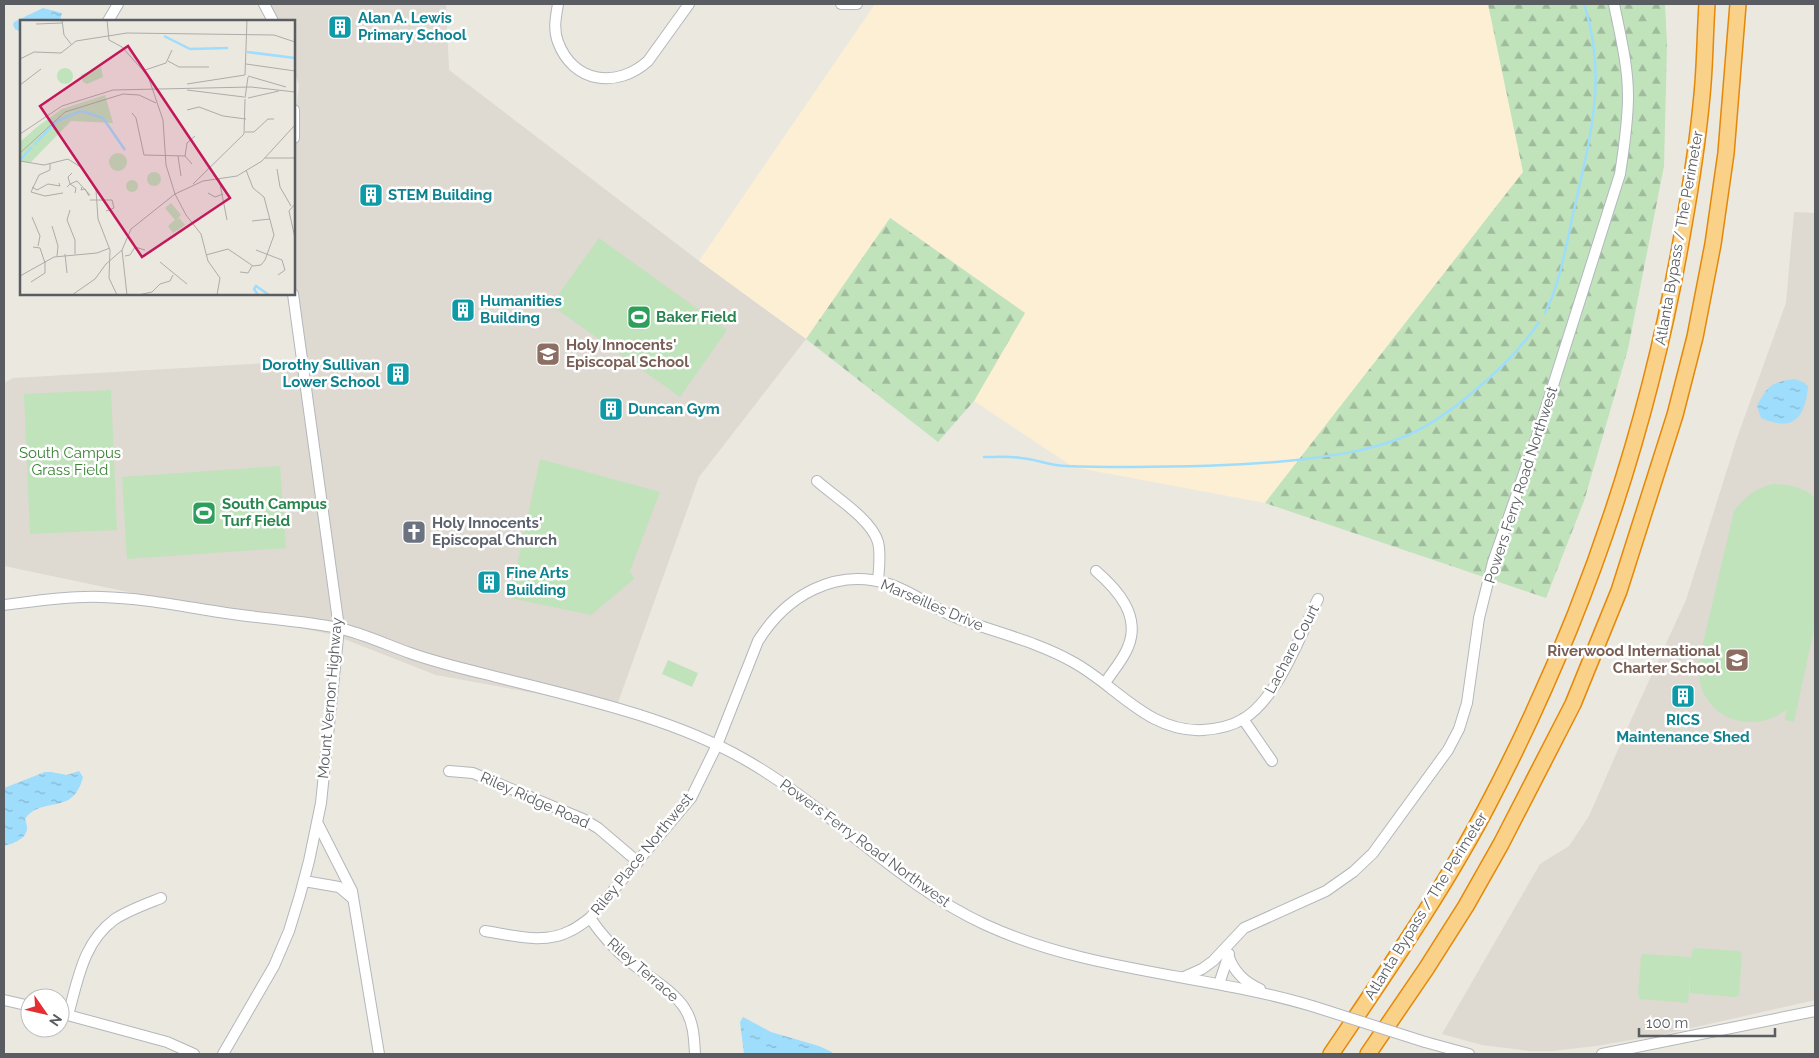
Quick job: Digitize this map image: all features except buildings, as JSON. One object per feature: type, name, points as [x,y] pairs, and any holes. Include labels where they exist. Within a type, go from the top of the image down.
[{"type":"highway","name":"Atlanta Bypass / The Perimeter","points":[[1331,1054],[1386,974],[1438,891],[1491,800],[1541,697],[1574,619],[1604,540],[1640,424],[1665,327],[1691,184],[1702,95],[1707,4]]},
{"type":"highway","name":"Atlanta Bypass / The Perimeter","points":[[1368,1054],[1466,906],[1505,836],[1573,704],[1619,591],[1675,415],[1694,337],[1713,244],[1726,154],[1738,4]]},
{"type":"street","points":[[109,20],[118,4]]},
{"type":"street","points":[[264,4],[272,20]]},
{"type":"street","points":[[558,4],[555,32],[557,41],[565,56],[586,74],[595,77],[614,78],[632,74],[648,61],[690,4]]},
{"type":"street","points":[[841,4],[857,4]]},
{"type":"street","name":"Powers Ferry Road Northwest","points":[[4,605],[60,598],[122,598],[339,628],[439,662],[656,721],[717,745],[776,778],[884,860],[966,915],[1014,936],[1062,953],[1219,984],[1236,937],[1244,928],[1326,891],[1352,872],[1373,852],[1448,750],[1458,729],[1467,703],[1479,618],[1493,562],[1542,421],[1620,174],[1627,134],[1628,95],[1625,60],[1614,4]]},
{"type":"street","name":"Mount Vernon Highway","points":[[223,1054],[274,966],[289,931],[304,881],[318,824],[321,803],[339,628],[293,295]]},
{"type":"street","points":[[817,482],[866,522],[872,531],[879,550],[878,581]]},
{"type":"street","points":[[1096,571],[1121,596],[1128,611],[1131,625],[1131,638],[1128,648],[1105,683]]},
{"type":"street","name":"Marseilles Drive","points":[[717,745],[758,641],[768,626],[780,612],[802,595],[827,584],[853,579],[878,581],[901,589],[943,613],[1053,651],[1105,683],[1147,716],[1160,723],[1176,728],[1194,730],[1212,729],[1243,719]]},
{"type":"street","name":"Lachare Court","points":[[1243,719],[1259,708],[1274,688],[1318,599]]},
{"type":"street","points":[[1243,719],[1272,761]]},
{"type":"street","name":"Riley Place Northwest","points":[[485,931],[532,938],[548,938],[570,931],[590,918],[691,798],[717,745]]},
{"type":"street","name":"Riley Ridge Road","points":[[449,771],[473,773],[583,819],[598,828],[638,862]]},
{"type":"street","points":[[318,824],[352,891],[379,1054]]},
{"type":"street","points":[[304,881],[339,887],[352,898]]},
{"type":"street","points":[[70,998],[83,962],[94,940],[115,919],[161,898]]},
{"type":"street","name":"Riley Terrace","points":[[590,918],[599,931],[627,960],[678,1000],[690,1019],[695,1054]]},
{"type":"street","points":[[1183,977],[1214,962],[1236,937]]},
{"type":"street","points":[[1228,955],[1234,970],[1240,977],[1255,987],[1275,996]]},
{"type":"street","points":[[1219,984],[1312,1006],[1469,1054]]},
{"type":"street","points":[[4,1000],[20,1004]]},
{"type":"street","points":[[1602,1054],[1815,1011]]},
{"type":"street","points":[[70,1016],[167,1042],[194,1054]]},
{"type":"shaded area","name":"Holy Innocents' Episcopal School","points":[[264,4],[446,4],[449,70],[699,261],[806,339],[699,477],[616,708],[436,675],[334,635],[4,566],[4,383],[13,378],[303,361],[294,295],[295,128],[299,85],[295,75],[295,20],[273,20]]},
{"type":"shaded area","points":[[875,4],[1488,4],[1523,172],[1265,503],[1073,467],[974,401],[1025,313],[891,218],[806,339],[699,261]]},
{"type":"shaded area","name":"Riverwood International Charter School","points":[[1794,212],[1815,213],[1815,1000],[1665,1034],[1596,1046],[1552,1051],[1529,1051],[1482,1045],[1442,1034],[1540,864],[1569,846],[1589,816],[1686,600],[1738,435],[1786,303]]},
{"type":"green space","points":[[1488,4],[1665,4],[1667,44],[1664,166],[1628,349],[1584,501],[1546,598],[1265,503],[1523,172]]},
{"type":"green space","points":[[890,218],[1025,313],[974,401],[938,442],[806,339]]},
{"type":"green space","name":"Baker Field","points":[[599,238],[727,330],[680,397],[551,305]]},
{"type":"green space","name":"South Campus Grass Field","points":[[111,390],[117,530],[30,534],[24,394]]},
{"type":"green space","points":[[540,459],[660,492],[630,571],[634,579],[591,615],[510,598]]},
{"type":"green space","name":"South Campus Turf Field","points":[[280,466],[286,548],[127,559],[122,477]]},
{"type":"green space","points":[[1772,484],[1795,487],[1815,497],[1815,625],[1794,722],[1785,720],[1787,709],[1777,716],[1754,722],[1742,721],[1720,713],[1711,705],[1704,694],[1699,673],[1699,660],[1734,511],[1750,494]]},
{"type":"green space","points":[[668,660],[698,673],[692,687],[662,674]]},
{"type":"green space","points":[[1695,948],[1739,951],[1742,954],[1739,995],[1735,997],[1690,993],[1690,976],[1688,1003],[1640,999],[1638,995],[1641,956],[1643,954],[1691,957],[1692,951]]},
{"type":"water","points":[[43,8],[62,13],[60,20],[20,20],[20,32],[15,29],[14,22]]},
{"type":"water","points":[[1794,379],[1808,386],[1804,407],[1795,420],[1781,424],[1761,418],[1757,406],[1767,389],[1780,382]]},
{"type":"water","points":[[79,771],[83,777],[72,797],[65,802],[40,808],[32,812],[25,819],[27,828],[25,835],[4,846],[4,788],[45,772],[67,775]]},
{"type":"water","points":[[743,1017],[771,1032],[819,1046],[832,1052],[831,1054],[744,1054],[740,1022]]},
{"type":"waterway","points":[[1545,313],[1551,301],[1562,263],[1591,132],[1596,82],[1595,57],[1584,4]]},
{"type":"waterway","points":[[984,457],[1016,457],[1066,466],[1193,466],[1256,464],[1337,455],[1363,450],[1388,443],[1419,430],[1457,405],[1477,389],[1512,355],[1539,322]]},
{"type":"place","name":"Alan A. Lewis Primary School","points":[[340,27]]},
{"type":"place","name":"STEM Building","points":[[371,195]]},
{"type":"place","name":"Humanities Building","points":[[463,310]]},
{"type":"place","name":"Baker Field","points":[[639,317]]},
{"type":"place","name":"Holy Innocents' Episcopal School","points":[[548,354]]},
{"type":"place","name":"Dorothy Sullivan Lower School","points":[[398,374]]},
{"type":"place","name":"Duncan Gym","points":[[611,409]]},
{"type":"place","name":"South Campus Turf Field","points":[[204,513]]},
{"type":"place","name":"Holy Innocents' Episcopal Church","points":[[414,532]]},
{"type":"place","name":"Fine Arts Building","points":[[489,582]]},
{"type":"place","name":"Riverwood International Charter School","points":[[1737,660]]},
{"type":"place","name":"RICS Maintenance Shed","points":[[1683,696]]}]
